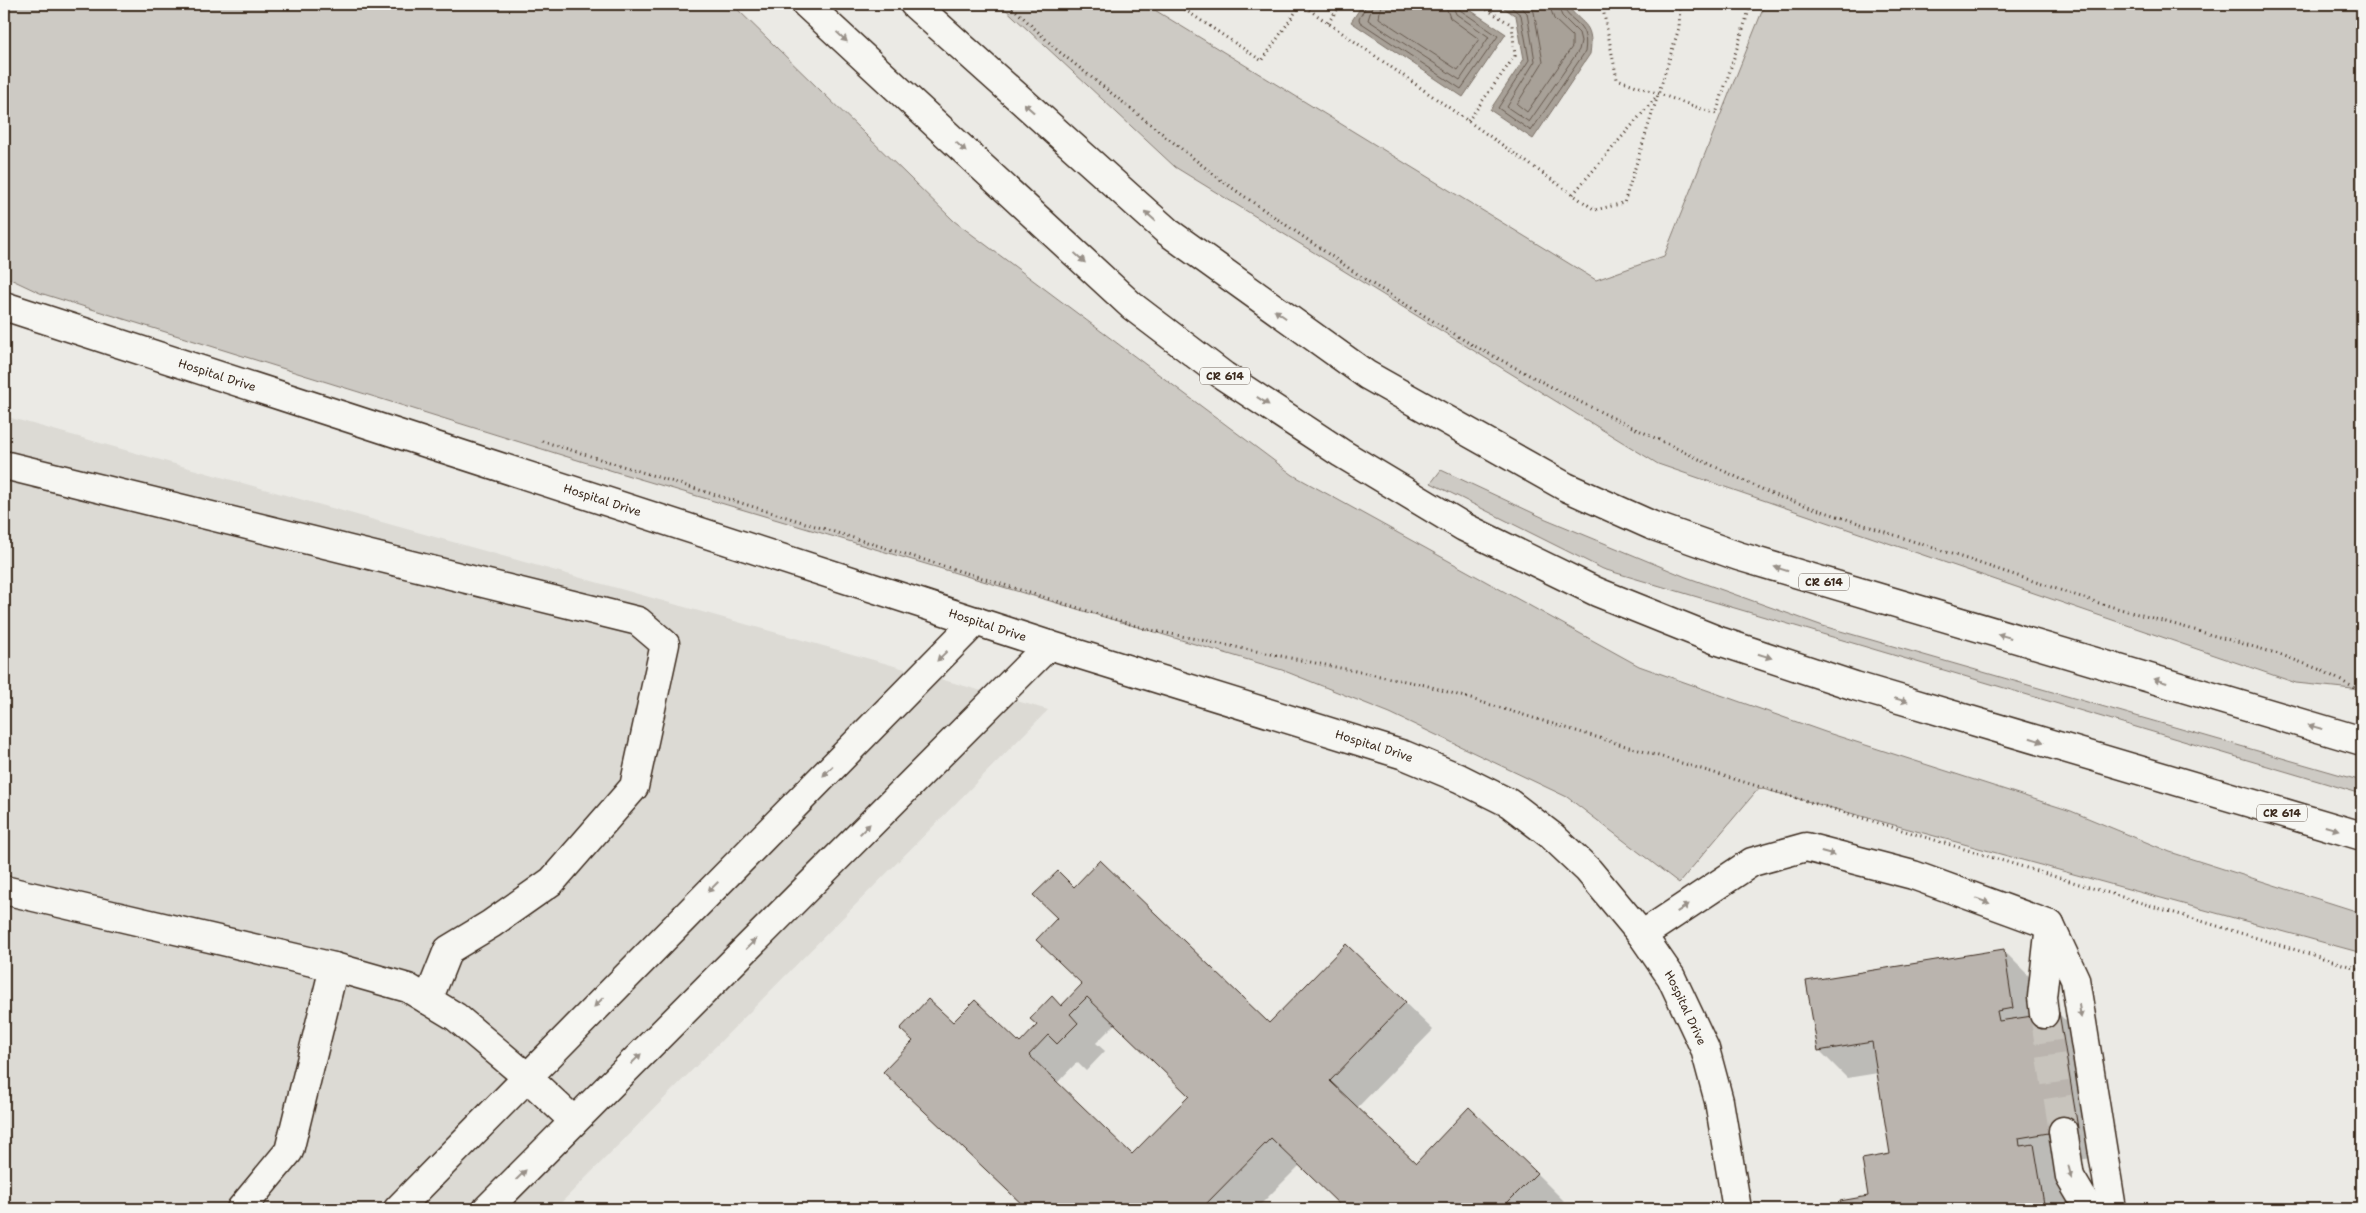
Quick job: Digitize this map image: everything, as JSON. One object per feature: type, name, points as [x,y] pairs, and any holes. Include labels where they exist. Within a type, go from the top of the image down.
[{"type":"main road","name":"CR 614","points":[[806,4],[1132,306],[1224,376],[1333,448],[1464,527],[1597,592],[1719,641],[1864,689],[2362,836]]},
{"type":"main road","name":"CR 614","points":[[914,4],[1117,186],[1184,243],[1367,375],[1566,487],[1651,525],[1738,556],[2362,741]]},
{"type":"main road","name":"Hospital Drive","points":[[4,306],[1048,645],[1404,755],[1459,778],[1509,803],[1552,836],[1588,870],[1642,935],[1671,977],[1705,1049],[1719,1101],[1737,1209]]},
{"type":"main road","points":[[4,465],[638,621],[665,644],[634,787],[552,882],[491,924],[448,950],[428,1000]]},
{"type":"main road","points":[[398,1209],[976,621]]},
{"type":"main road","points":[[487,1209],[1048,645]]},
{"type":"main road","points":[[1642,935],[1752,862],[1806,847],[1913,875],[2050,926],[2075,979],[2112,1209]]},
{"type":"main road","points":[[4,890],[334,967],[408,988],[456,1017],[527,1077],[574,1121]]},
{"type":"main road","points":[[2044,1014],[2042,997],[2050,926]]},
{"type":"main road","points":[[241,1209],[289,1152],[334,967]]},
{"type":"main road","points":[[2063,1131],[2070,1177],[2089,1209]]},
{"type":"path","points":[[1009,4],[1057,50],[1222,181],[1378,287],[1469,343],[1578,401],[1774,495],[2099,603],[2279,654],[2321,670],[2362,692]]},
{"type":"path","points":[[1176,4],[1262,61],[1301,4],[1595,210],[1624,203],[1679,28],[1680,4]]},
{"type":"path","points":[[1328,23],[1340,4]]},
{"type":"path","points":[[1468,121],[1515,56],[1512,25],[1478,4]]},
{"type":"path","points":[[1602,4],[1617,78],[1716,114],[1751,4]]},
{"type":"path","points":[[1573,194],[1659,93]]},
{"type":"path","points":[[538,440],[1146,629],[1425,685],[2362,970]]},
{"type":"shaded area","points":[[4,4],[732,4],[954,221],[1293,475],[1639,666],[1825,732],[2071,811],[2170,852],[2362,913],[2362,953],[1759,788],[1679,883],[1567,797],[1390,713],[1282,670],[613,471],[40,293],[4,276]]},
{"type":"shaded area","points":[[1000,4],[1145,4],[1596,280],[1664,256],[1765,4],[2362,4],[2362,690],[2296,683],[1658,464],[1175,167]]},
{"type":"shaded area","points":[[4,416],[1048,710],[555,1209],[4,1209]]},
{"type":"shaded area","points":[[1441,470],[1546,519],[1686,577],[1823,626],[2362,781],[2362,794],[1603,569],[1431,483]]},
{"type":"water","points":[[1363,4],[1461,4],[1506,34],[1463,97],[1351,22]]},
{"type":"water","points":[[1498,4],[1567,4],[1585,24],[1590,35],[1590,54],[1533,139],[1490,110],[1524,59],[1516,16]]},
{"type":"building","points":[[1100,860],[1269,1023],[1346,944],[1406,1002],[1330,1081],[1416,1163],[1469,1107],[1537,1173],[1501,1209],[1344,1209],[1271,1138],[1201,1209],[1027,1209],[883,1072],[913,1041],[900,1029],[928,999],[953,1022],[975,1000],[1020,1043],[1037,1025],[1030,1019],[1052,996],[1061,1006],[1082,984],[1036,940],[1057,918],[1033,895],[1058,871],[1074,887]],"holes":[[[1087,997],[1189,1096],[1132,1154],[1029,1055],[1048,1035],[1057,1044],[1078,1023],[1070,1014]]]},
{"type":"building","points":[[2004,949],[2013,1008],[1997,1011],[1999,1021],[2059,1012],[2078,1128],[2019,1138],[2020,1146],[2034,1144],[2044,1204],[2011,1209],[1842,1209],[1840,1201],[1868,1196],[1862,1159],[1890,1154],[1872,1042],[1818,1051],[1806,981]]},
{"type":"tunnel","points":[[2044,1014],[2063,1131]]}]
